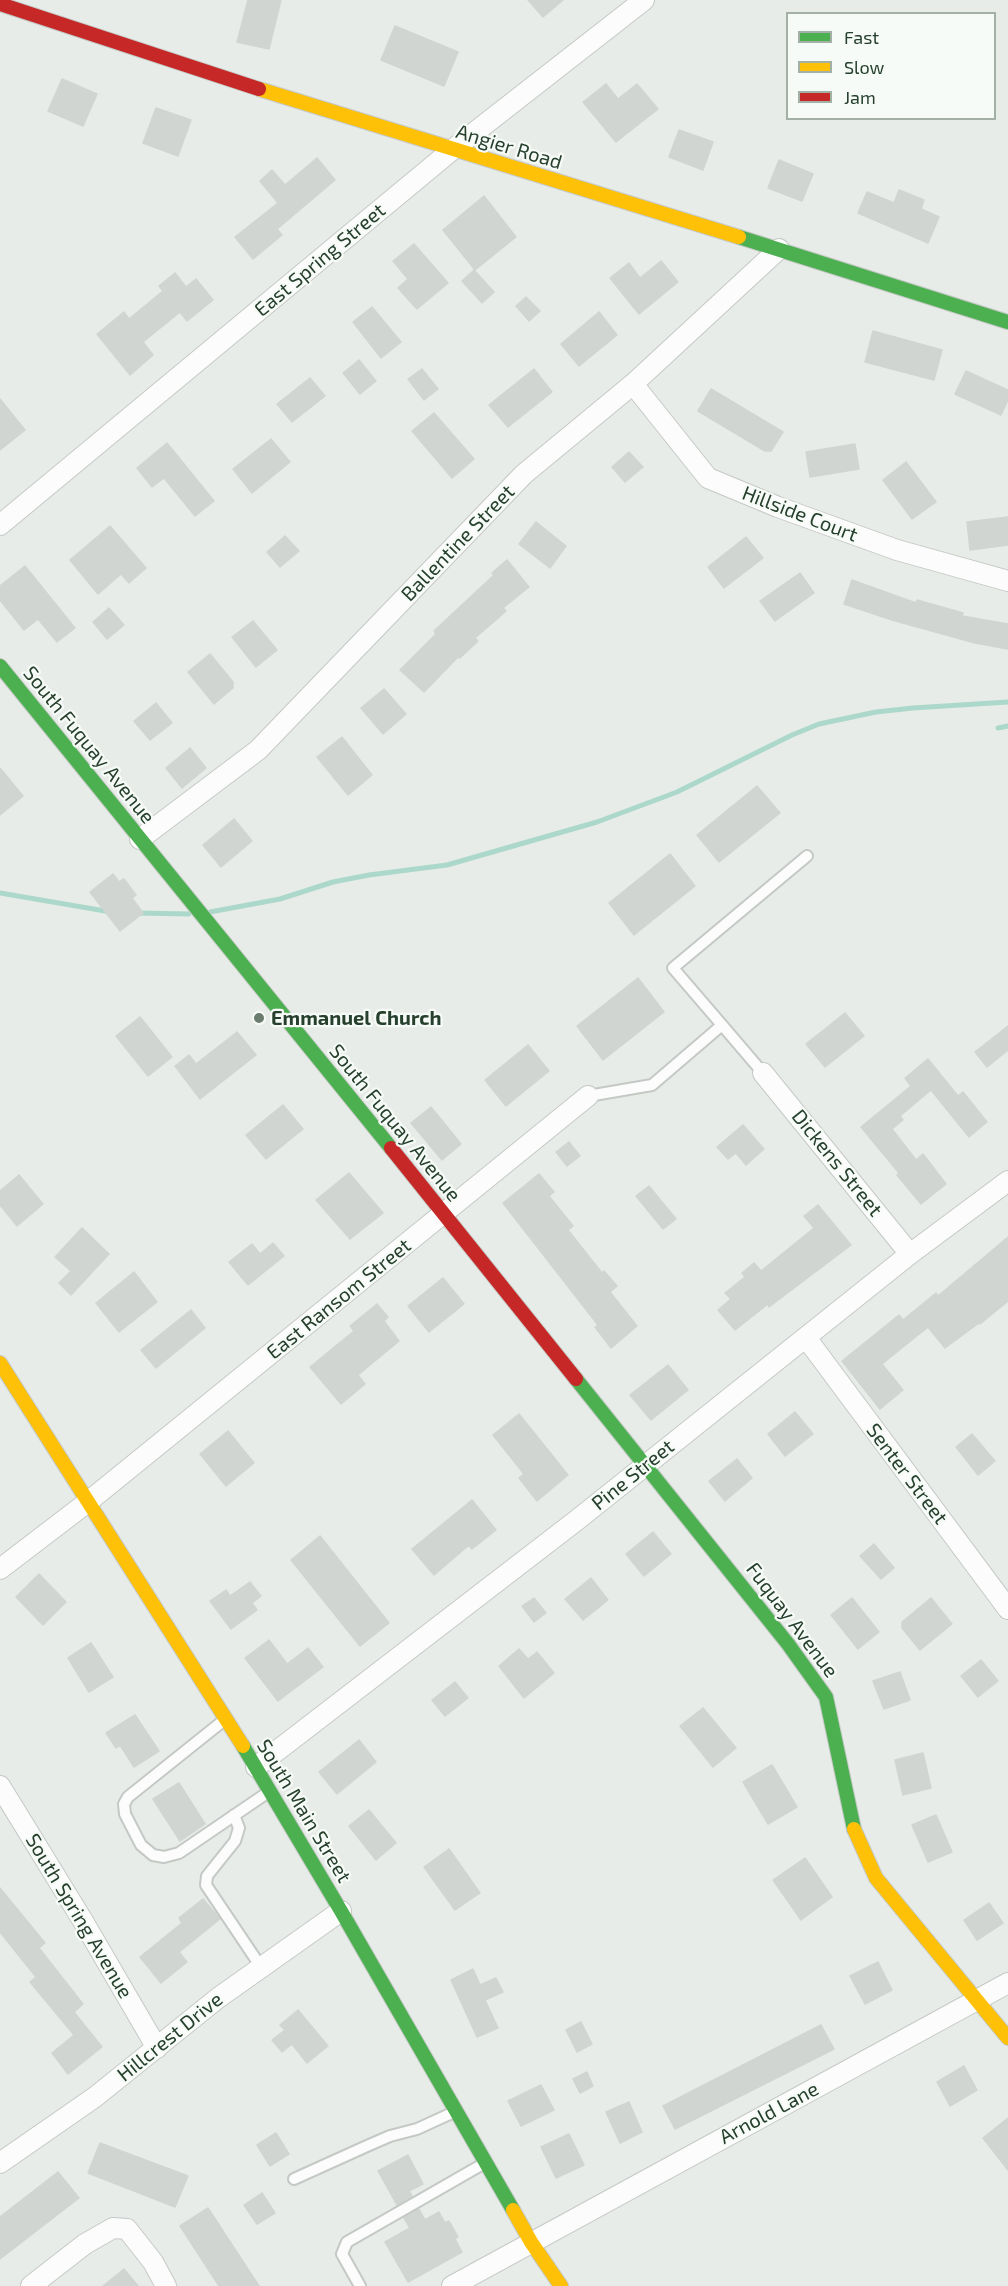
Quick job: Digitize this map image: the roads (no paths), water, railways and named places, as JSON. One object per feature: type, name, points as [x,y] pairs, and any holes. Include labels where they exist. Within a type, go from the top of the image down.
[{"type":"street","name":"East Spring Street","points":[[0,525],[452,150],[644,0]]},
{"type":"street","name":"Angier Road","points":[[0,4],[229,80],[1008,322]]},
{"type":"street","name":"Ballentine Street","points":[[140,839],[258,750],[524,474],[633,384],[779,249]]},
{"type":"street","name":"Hillside Court","points":[[633,384],[708,478],[778,507],[897,550],[1008,581]]},
{"type":"street","name":"South Fuquay Avenue","points":[[0,666],[645,1465]]},
{"type":"street","name":"Dickens Street","points":[[763,1073],[910,1254]]},
{"type":"street","name":"East Ransom Street","points":[[0,1569],[89,1501],[588,1096]]},
{"type":"street","name":"Pine Street","points":[[256,1767],[807,1338],[910,1254],[1008,1181]]},
{"type":"street","name":"Senter Street","points":[[807,1338],[1008,1609]]},
{"type":"street","name":"South Main Street","points":[[0,1363],[256,1767],[531,2242],[561,2286]]},
{"type":"street","name":"Fuquay Avenue","points":[[645,1465],[788,1644],[826,1697],[854,1831],[876,1878],[1008,2038]]},
{"type":"street","name":"South Spring Avenue","points":[[0,1786],[83,1921],[157,2048]]},
{"type":"street","name":"Hillcrest Drive","points":[[0,2163],[95,2097],[218,1998],[341,1911]]},
{"type":"street","name":"Arnold Lane","points":[[452,2286],[1008,1983]]},
{"type":"street","points":[[31,2286],[85,2244],[113,2228],[127,2229],[153,2262],[166,2286]]},
{"type":"lane","points":[[763,1073],[673,968],[807,856]]},
{"type":"lane","points":[[588,1096],[652,1085],[722,1025]]},
{"type":"lane","points":[[225,1719],[128,1797],[124,1804],[125,1814],[141,1845],[153,1856],[164,1857],[179,1853],[270,1791]]},
{"type":"lane","points":[[234,1815],[239,1828],[235,1841],[207,1876],[206,1885],[261,1967]]},
{"type":"lane","points":[[294,2179],[375,2142],[417,2129],[455,2111]]},
{"type":"lane","points":[[360,2286],[342,2254],[347,2242],[485,2163]]},
{"type":"waterway","points":[[210,912],[280,899],[333,882],[447,865],[597,822],[677,792],[819,724],[876,712],[1008,702]]},
{"type":"waterway","points":[[998,728],[1008,726]]},
{"type":"waterway","points":[[0,893],[111,912]]},
{"type":"waterway","points":[[135,913],[189,914]]},
{"type":"place","name":"Emmanuel Church","points":[[259,1018]]}]
